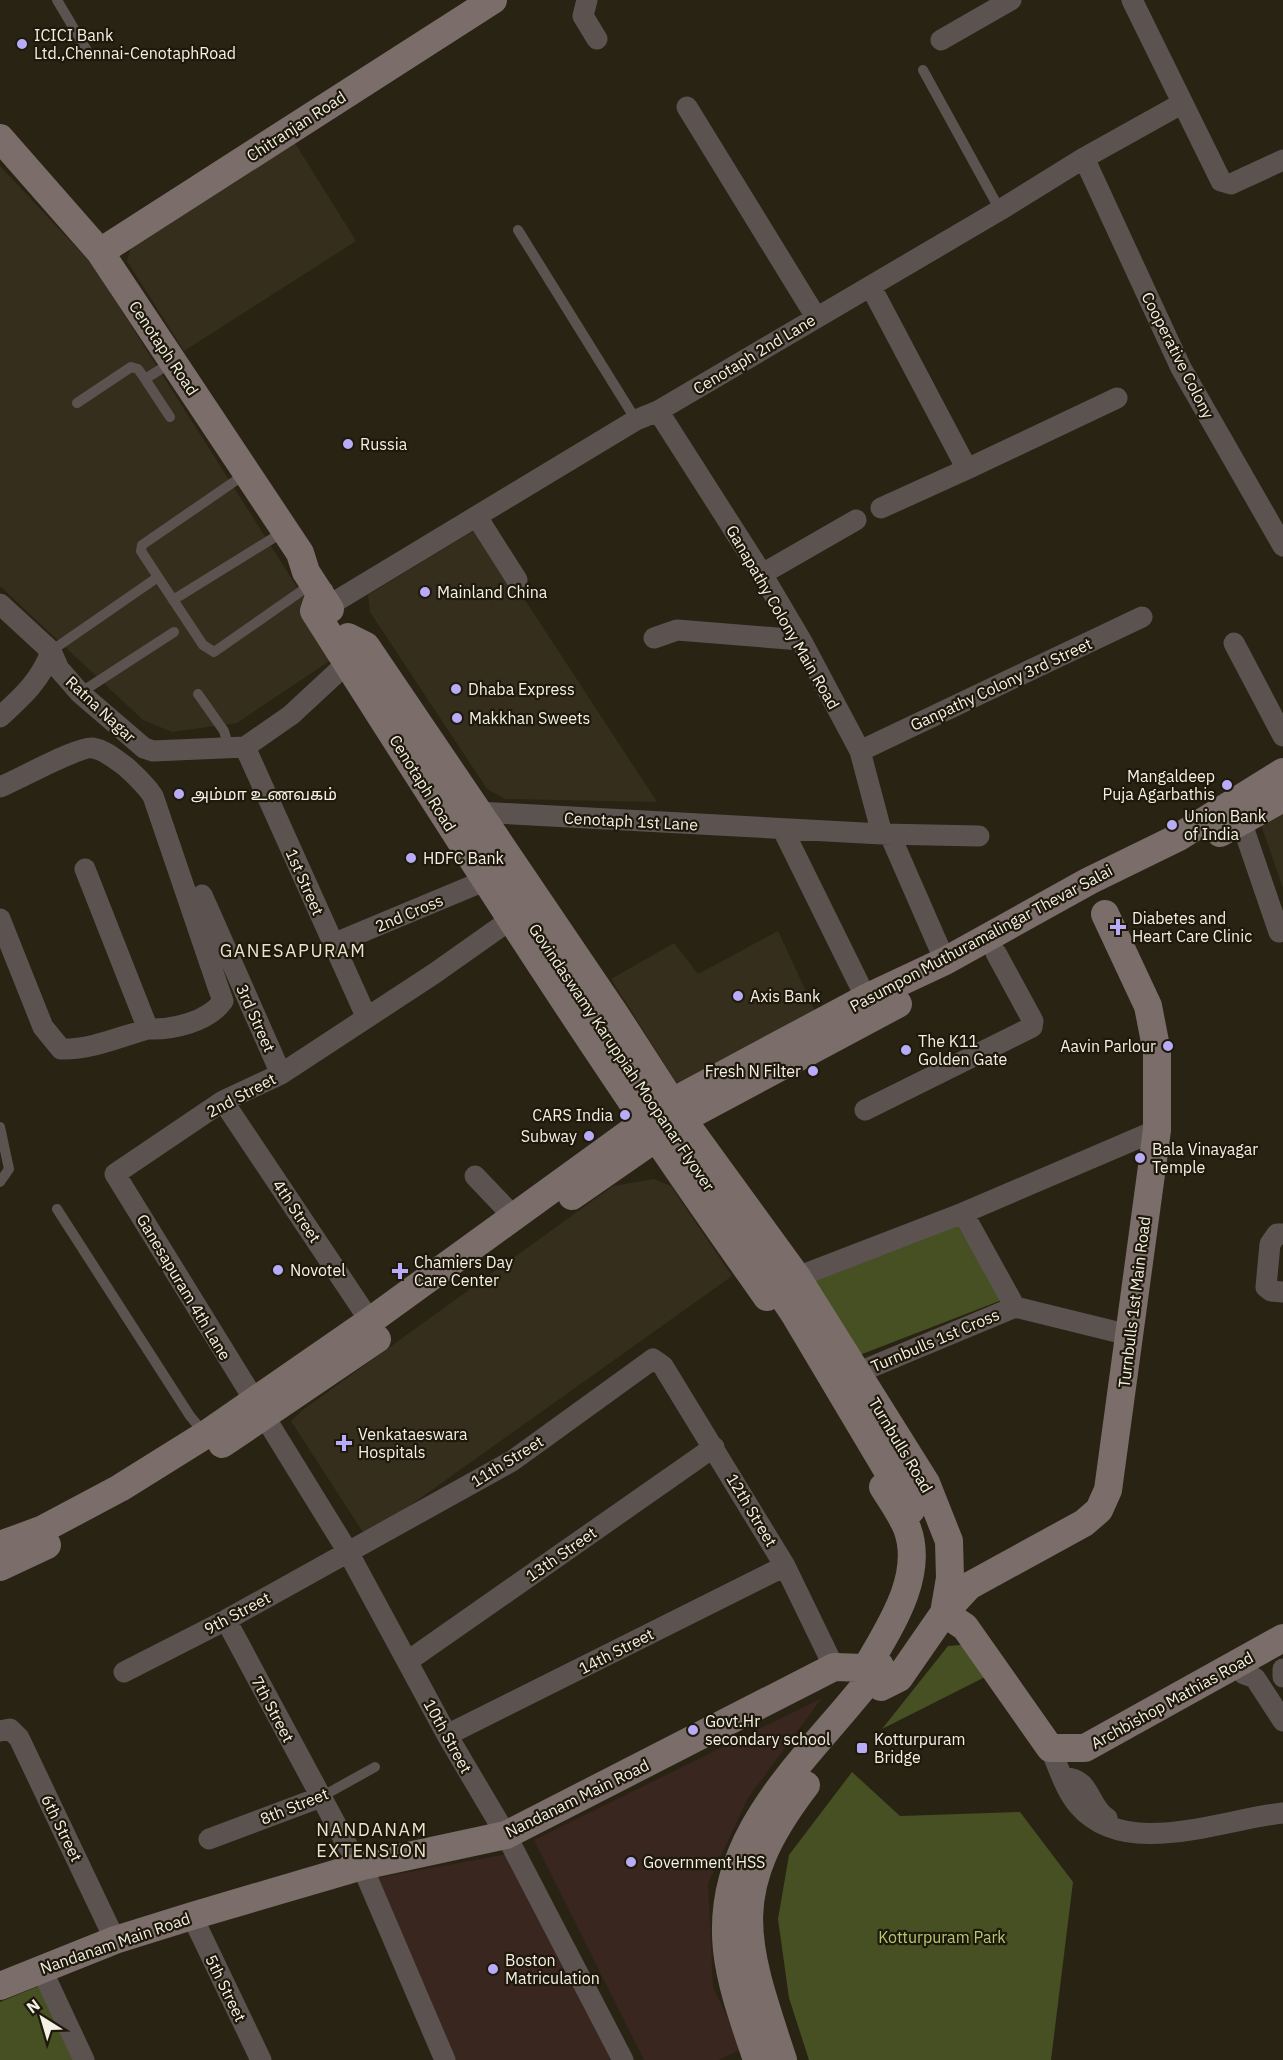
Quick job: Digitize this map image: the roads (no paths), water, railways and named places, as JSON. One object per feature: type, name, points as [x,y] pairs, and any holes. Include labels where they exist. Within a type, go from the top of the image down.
[{"type":"main road","name":"Chitranjan Road","points":[[100,252],[492,0]]},
{"type":"main road","name":"Cenotaph Road","points":[[0,138],[100,252],[300,553],[317,588],[314,611],[347,650],[484,882],[651,1128]]},
{"type":"main road","name":"Cenotaph Road","points":[[0,156],[90,263],[153,374],[238,479],[291,562],[317,588]]},
{"type":"main road","name":"Cenotaph Road","points":[[347,650],[366,646],[678,1111]]},
{"type":"main road","name":"Govindaswamy Karuppiah Moopanar Flyover","points":[[347,650],[397,712],[537,931],[795,1315],[911,1510],[912,1523],[922,1560],[923,1584],[918,1606],[911,1633],[872,1679]]},
{"type":"main road","name":"Pasumpon Muthuramalingar Thevar Salai","points":[[678,1111],[996,953],[1190,840],[1283,772]]},
{"type":"main road","name":"Pasumpon Muthuramalingar Thevar Salai","points":[[678,1111],[866,998],[945,961],[1089,881],[1241,820],[1283,798]]},
{"type":"main road","name":"Turnbulls 1st Main Road","points":[[944,1613],[969,1586],[1084,1523],[1099,1510],[1108,1490],[1157,1130],[1157,1052],[1148,1006],[1106,914]]},
{"type":"main road","points":[[0,1568],[114,1513],[258,1409],[370,1321],[513,1215],[678,1111]]},
{"type":"main road","points":[[0,1545],[41,1530],[120,1488],[205,1435],[258,1409],[382,1336],[651,1128],[678,1111]]},
{"type":"main road","name":"Turnbulls Road","points":[[678,1111],[797,1277],[926,1483],[949,1541],[950,1578],[944,1613],[899,1678],[872,1679]]},
{"type":"main road","name":"Turnbulls Road","points":[[651,1128],[685,1181],[769,1300],[839,1412],[907,1529],[912,1566],[872,1679],[768,1804],[743,1846],[732,1874],[726,1913],[728,1952],[768,2054]]},
{"type":"main road","points":[[944,1613],[965,1627],[1050,1748]]},
{"type":"main road","name":"Archbishop Mathias Road","points":[[1050,1748],[1085,1748],[1245,1664],[1283,1638]]},
{"type":"main road","name":"Nandanam Main Road","points":[[0,1986],[115,1940],[192,1916],[362,1866],[506,1835],[834,1667],[872,1679]]},
{"type":"street","points":[[586,0],[582,16],[597,39]]},
{"type":"street","points":[[940,40],[1011,0]]},
{"type":"street","points":[[1132,0],[1181,104],[1218,176],[1226,185],[1283,160]]},
{"type":"street","name":"Cenotaph 2nd Lane","points":[[317,588],[477,517],[636,420],[658,411],[871,287],[1084,158],[1181,104]]},
{"type":"street","points":[[687,107],[816,317]]},
{"type":"street","name":"Cooperative Colony","points":[[1084,158],[1181,368],[1283,546]]},
{"type":"street","points":[[871,287],[966,469]]},
{"type":"street","points":[[881,508],[1117,398]]},
{"type":"street","name":"Ganapathy Colony Main Road","points":[[658,411],[762,574],[801,640],[860,751],[886,835],[945,961]]},
{"type":"street","points":[[477,517],[517,580]]},
{"type":"street","points":[[762,574],[856,520]]},
{"type":"street","name":"Ratna Nagar","points":[[0,604],[51,651],[59,669],[80,693],[144,748],[153,751],[237,748]]},
{"type":"street","name":"Ganpathy Colony 3rd Street","points":[[860,751],[1142,617]]},
{"type":"street","points":[[654,638],[677,630],[801,640]]},
{"type":"street","points":[[1234,643],[1283,736]]},
{"type":"street","points":[[237,748],[291,715],[347,650]]},
{"type":"street","points":[[0,717],[37,681],[46,667],[51,651]]},
{"type":"street","points":[[104,751],[118,725]]},
{"type":"street","points":[[0,787],[30,775],[73,751],[91,748],[104,751],[134,774],[153,796],[223,1001],[217,1009],[203,1017],[174,1027],[148,1029],[77,1050],[61,1048],[43,1027],[0,919]]},
{"type":"street","points":[[134,774],[144,748]]},
{"type":"street","name":"1st Street","points":[[237,748],[366,1016]]},
{"type":"street","name":"Cenotaph 1st Lane","points":[[478,812],[886,835],[979,836]]},
{"type":"street","points":[[1241,820],[1279,932]]},
{"type":"street","points":[[783,830],[866,998]]},
{"type":"street","points":[[85,868],[148,1029]]},
{"type":"street","name":"2nd Cross","points":[[333,944],[484,882]]},
{"type":"street","name":"3rd Street","points":[[202,895],[281,1074]]},
{"type":"street","name":"2nd Street","points":[[115,1174],[223,1101],[281,1074],[366,1016],[435,973],[510,920]]},
{"type":"street","points":[[865,1110],[1032,1027],[1033,1021],[996,953]]},
{"type":"street","name":"4th Street","points":[[223,1101],[370,1321]]},
{"type":"street","points":[[797,1277],[963,1213],[1157,1130]]},
{"type":"street","name":"Ganesapuram 4th Lane","points":[[115,1174],[258,1409]]},
{"type":"street","points":[[475,1176],[513,1215]]},
{"type":"street","name":"Turnbulls 1st Cross","points":[[857,1373],[1015,1307],[963,1213]]},
{"type":"street","points":[[1283,1234],[1277,1234],[1270,1244],[1266,1287],[1271,1291],[1283,1293]]},
{"type":"street","points":[[1015,1307],[1129,1335]]},
{"type":"street","name":"11th Street","points":[[348,1552],[512,1461],[650,1360],[657,1360]]},
{"type":"street","name":"12th Street","points":[[657,1360],[714,1448],[785,1566],[834,1667]]},
{"type":"street","name":"10th Street","points":[[258,1409],[348,1552],[447,1736],[506,1835],[622,2060]]},
{"type":"street","name":"13th Street","points":[[408,1661],[714,1448]]},
{"type":"street","name":"9th Street","points":[[124,1672],[226,1620],[348,1552]]},
{"type":"street","name":"14th Street","points":[[447,1736],[785,1566]]},
{"type":"street","name":"7th Street","points":[[226,1620],[321,1797],[362,1866],[445,2060]]},
{"type":"street","points":[[1245,1664],[1283,1699]]},
{"type":"street","points":[[1245,1664],[1283,1721]]},
{"type":"street","points":[[1245,1664],[1076,1765],[1071,1778],[1077,1804],[1088,1816],[1113,1828],[1136,1833],[1164,1834],[1283,1813]]},
{"type":"street","points":[[1283,1669],[1283,1677]]},
{"type":"street","name":"6th Street","points":[[0,1731],[9,1729],[19,1738],[115,1940]]},
{"type":"street","points":[[1050,1748],[1071,1778],[1102,1815],[1113,1822],[1148,1829],[1250,1815],[1283,1796]]},
{"type":"street","name":"8th Street","points":[[209,1839],[321,1797]]},
{"type":"street","name":"5th Street","points":[[192,1916],[261,2060]]},
{"type":"street","points":[[41,1968],[84,2060]]},
{"type":"lane","points":[[57,0],[89,54]]},
{"type":"lane","points":[[923,70],[1000,210]]},
{"type":"lane","points":[[518,230],[636,420]]},
{"type":"lane","points":[[77,403],[131,367],[153,374],[170,417]]},
{"type":"lane","points":[[238,479],[142,545],[141,551],[203,645],[207,650],[214,652],[317,588]]},
{"type":"lane","points":[[173,600],[275,537]]},
{"type":"lane","points":[[51,651],[158,577]]},
{"type":"lane","points":[[80,693],[174,632]]},
{"type":"lane","points":[[198,694],[237,748]]},
{"type":"lane","points":[[0,1127],[9,1169],[0,1182]]},
{"type":"lane","points":[[57,1209],[190,1416],[205,1435]]},
{"type":"lane","name":"8th Street","points":[[321,1797],[375,1767]]},
{"type":"place","name":"ICICI Bank Ltd.,Chennai-CenotaphRoad","points":[[22,44]]},
{"type":"place","name":"Russia","points":[[348,444]]},
{"type":"place","name":"Mainland China","points":[[425,592]]},
{"type":"place","name":"Dhaba Express","points":[[456,689]]},
{"type":"place","name":"Makkhan Sweets","points":[[457,718]]},
{"type":"place","name":"Mangaldeep Puja Agarbathis","points":[[1227,785]]},
{"type":"place","name":"அம்மா உணவகம்","points":[[179,794]]},
{"type":"place","name":"Union Bank of India","points":[[1172,825]]},
{"type":"place","name":"HDFC Bank","points":[[411,858]]},
{"type":"place","name":"Diabetes and Heart Care Clinic","points":[[1118,927]]},
{"type":"place","name":"Axis Bank","points":[[738,996]]},
{"type":"place","name":"Aavin Parlour","points":[[1168,1046]]},
{"type":"place","name":"The K11 Golden Gate","points":[[906,1050]]},
{"type":"place","name":"Fresh N Filter","points":[[813,1071]]},
{"type":"place","name":"CARS India","points":[[625,1115]]},
{"type":"place","name":"Subway","points":[[589,1136]]},
{"type":"place","name":"Bala Vinayagar Temple","points":[[1140,1158]]},
{"type":"place","name":"Novotel","points":[[278,1270]]},
{"type":"place","name":"Chamiers Day Care Center","points":[[400,1271]]},
{"type":"place","name":"Venkataeswara Hospitals","points":[[344,1443]]},
{"type":"place","name":"Govt.Hr secondary school","points":[[693,1730]]},
{"type":"place","name":"Kotturpuram Bridge","points":[[862,1748]]},
{"type":"place","name":"Government HSS","points":[[631,1862]]},
{"type":"place","name":"Boston Matriculation","points":[[493,1969]]},
{"type":"district","name":"GANESAPURAM","points":[[293,951]]},
{"type":"district","name":"NANDANAM EXTENSION","points":[[372,1840]]},
{"type":"park label","name":"Kotturpuram Park","points":[[942,1937]]}]
